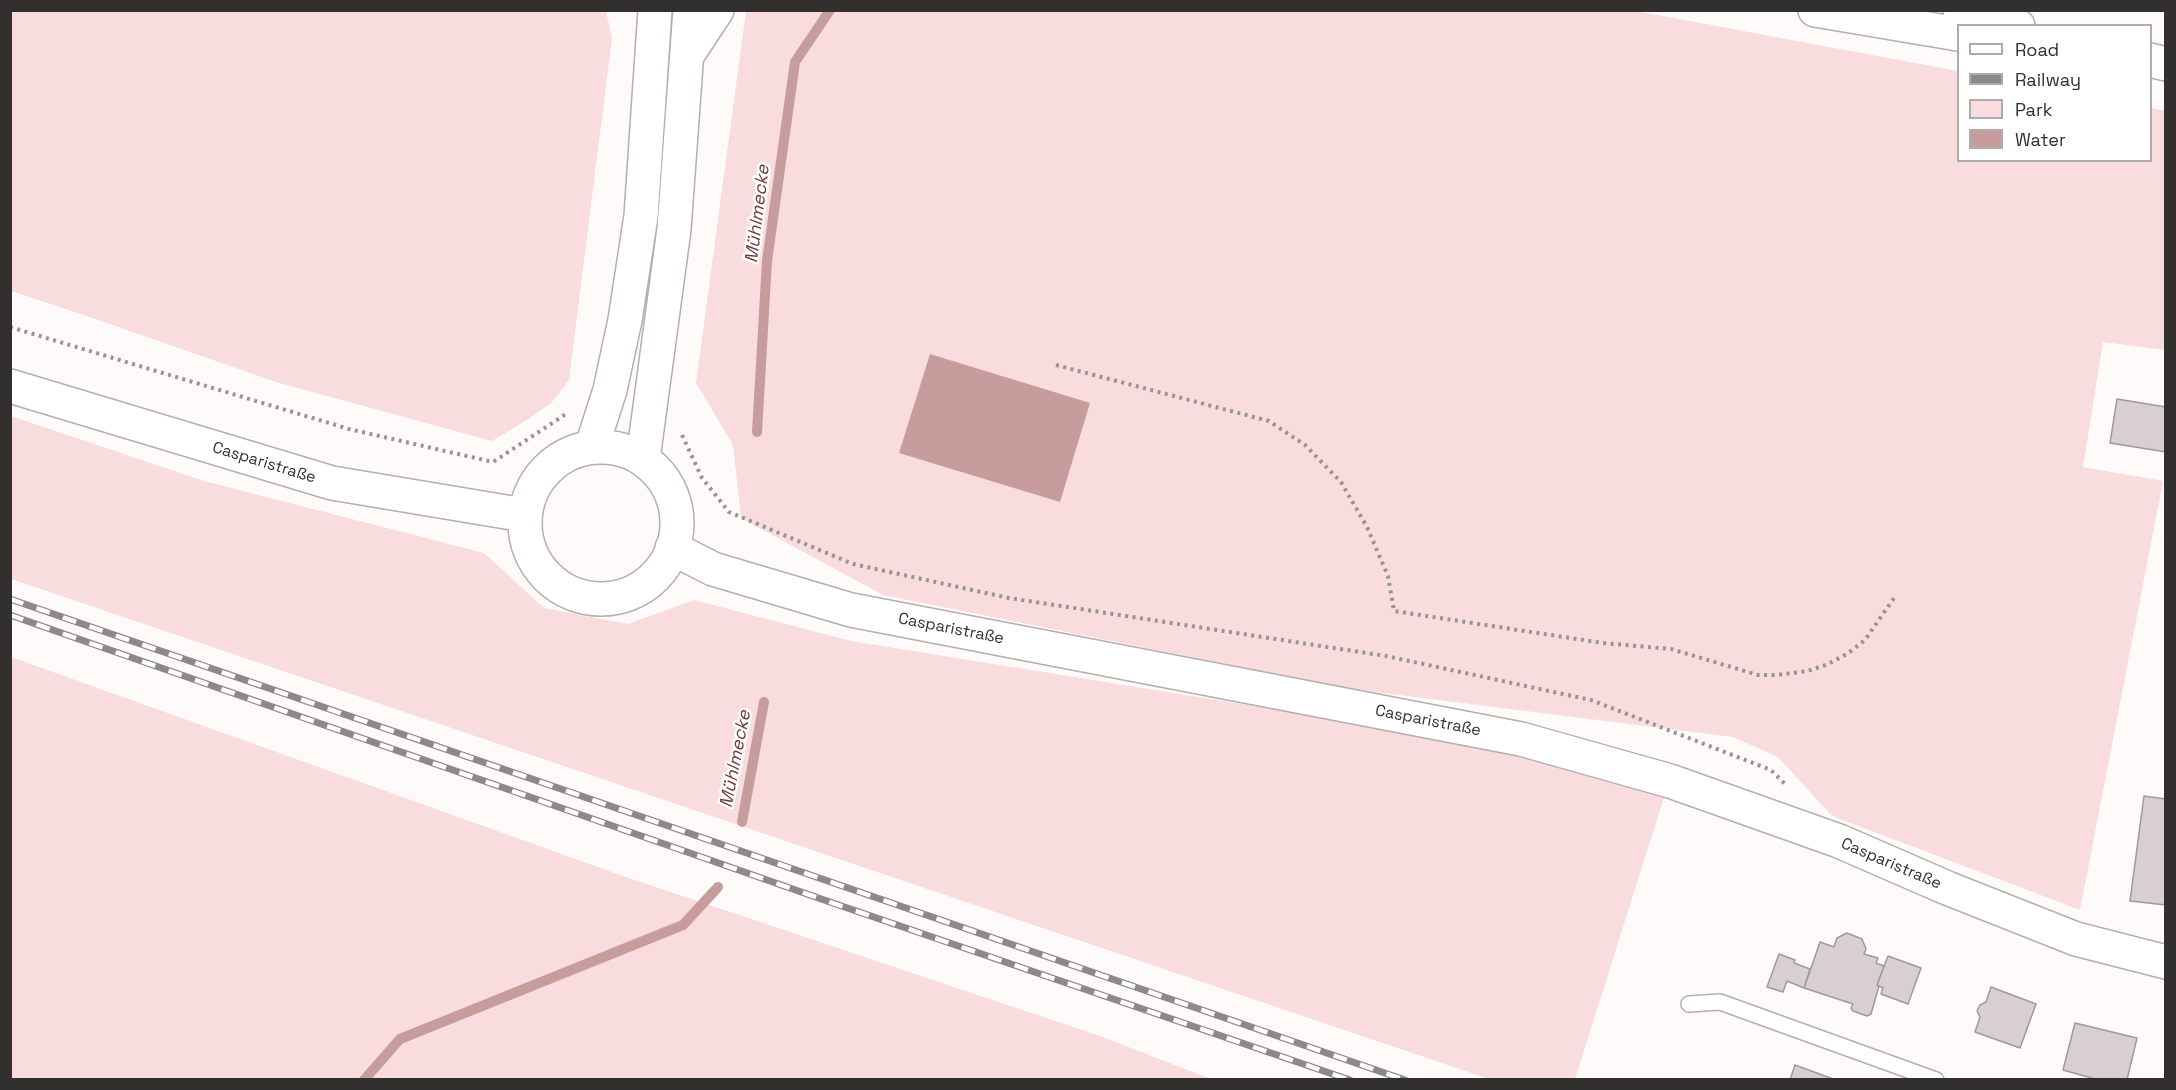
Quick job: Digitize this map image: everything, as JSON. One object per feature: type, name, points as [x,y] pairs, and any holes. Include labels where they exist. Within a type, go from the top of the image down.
[{"type":"main road","points":[[633,10],[652,57]]},
{"type":"main road","points":[[592,446],[610,390],[625,320],[641,216],[655,10]]},
{"type":"main road","points":[[643,459],[674,230],[690,10]]},
{"type":"main road","points":[[687,55],[717,10]]},
{"type":"main road","points":[[1815,10],[1957,34]]},
{"type":"main road","points":[[1960,10],[2011,24]]},
{"type":"main road","name":"Casparistraße","points":[[10,386],[332,483],[524,515]]},
{"type":"main road","points":[[592,446],[617,447],[643,459],[661,476],[672,499],[679,522],[664,566],[653,579],[635,590],[607,598],[573,596],[546,577],[529,546],[524,515],[528,496],[536,481],[549,467],[569,453],[592,446]]},
{"type":"main road","name":"Casparistraße","points":[[672,548],[714,569],[851,610],[1532,742],[1670,781],[1839,841],[1947,888],[2076,939],[2166,962]]},
{"type":"lane","points":[[1689,1004],[1720,1002],[1936,1080]]},
{"type":"path","points":[[10,327],[348,429],[493,462],[564,416],[590,386],[610,390]]},
{"type":"path","points":[[1056,365],[1269,421],[1305,445],[1341,482],[1367,527],[1388,576],[1394,611],[1604,644],[1671,649],[1758,675],[1777,675],[1808,671],[1847,654],[1865,640],[1896,595]]},
{"type":"path","points":[[651,400],[672,407],[683,440],[702,478],[729,512],[853,564],[1009,598],[1386,656],[1591,700],[1771,770],[1786,786]]},
{"type":"green space","points":[[11,10],[606,11],[612,38],[569,380],[552,402],[492,441],[276,382],[11,291]]},
{"type":"green space","points":[[746,11],[1636,11],[1957,71],[1957,162],[2152,162],[2152,108],[2165,111],[2165,350],[2103,342],[2083,467],[2163,481],[2080,910],[1832,816],[1778,757],[1733,737],[1351,689],[883,595],[741,518],[733,445],[696,383]]},
{"type":"green space","points":[[11,416],[204,481],[484,553],[544,608],[628,624],[694,600],[851,641],[1279,710],[1528,754],[1665,794],[1575,1079],[1489,1079],[11,579]]},
{"type":"green space","points":[[11,657],[626,877],[1100,1036],[1211,1079],[11,1079]]},
{"type":"water","points":[[930,354],[1090,403],[1060,502],[899,453]]},
{"type":"building","points":[[2117,399],[2166,407],[2166,452],[2110,443]]},
{"type":"building","points":[[2144,796],[2166,799],[2166,905],[2130,901]]},
{"type":"building","points":[[1847,933],[1862,939],[1866,949],[1864,954],[1878,958],[1876,963],[1884,966],[1871,1014],[1867,1016],[1853,1011],[1851,1008],[1853,1004],[1804,988],[1820,942],[1834,947],[1837,938]]},
{"type":"building","points":[[1779,954],[1810,969],[1804,988],[1787,981],[1783,992],[1767,987]]},
{"type":"building","points":[[1888,956],[1921,968],[1908,1004],[1881,994],[1883,988],[1877,985]]},
{"type":"building","points":[[1991,987],[2036,1004],[2020,1048],[1975,1032],[1980,1017],[1977,1011],[1980,1005],[1986,1002]]},
{"type":"building","points":[[2075,1023],[2137,1038],[2127,1080],[2099,1080],[2063,1070]]},
{"type":"building","points":[[1795,1065],[1836,1080],[1790,1080]]},
{"type":"waterway","name":"Mühlmecke","points":[[757,432],[767,261],[795,62],[830,10]]},
{"type":"waterway","name":"Mühlmecke","points":[[742,822],[764,702]]},
{"type":"waterway","points":[[364,1080],[400,1039],[683,925],[718,887]]},
{"type":"railway","points":[[10,599],[1405,1080]]},
{"type":"railway","points":[[10,615],[827,901],[1350,1080]]}]
